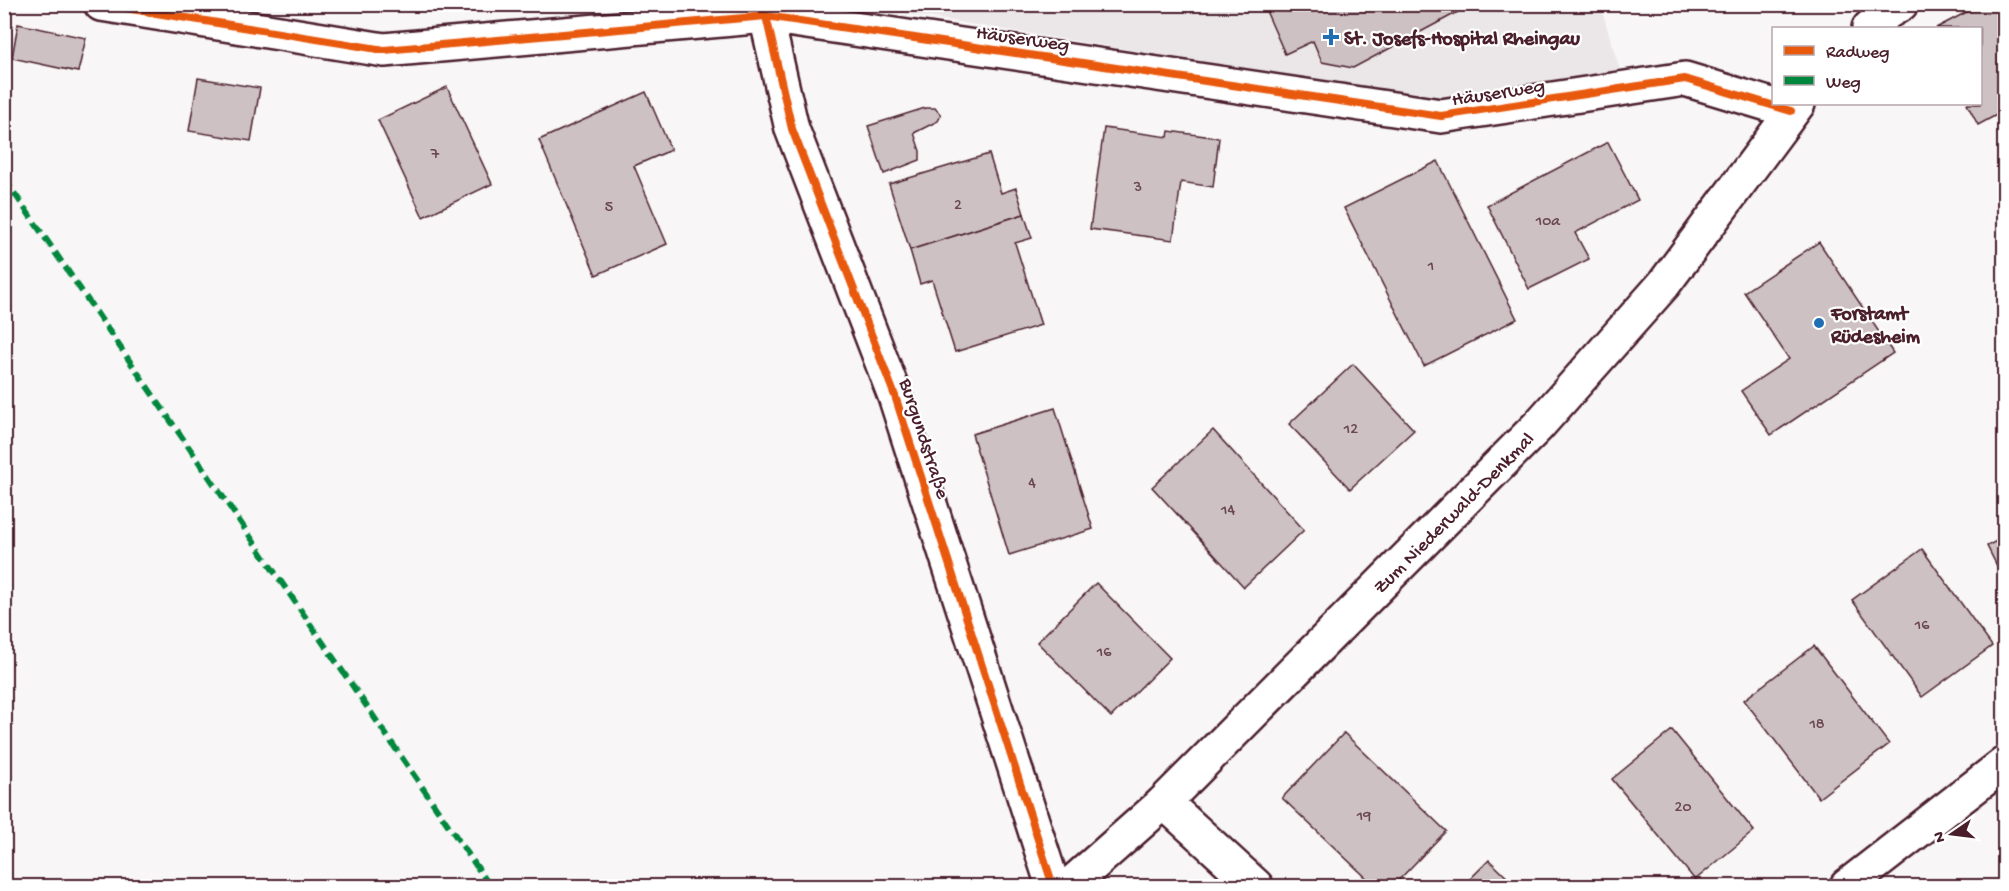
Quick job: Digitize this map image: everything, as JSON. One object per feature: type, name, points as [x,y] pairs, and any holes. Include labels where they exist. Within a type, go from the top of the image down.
[{"type":"street","name":"Häuserweg","points":[[101,4],[384,50],[762,10],[1441,116],[1685,80],[1772,101]]},
{"type":"street","points":[[1870,27],[1901,4]]},
{"type":"street","name":"Burgundstraße","points":[[762,10],[792,129],[895,396],[1053,886]]},
{"type":"street","name":"Zum Niederwald-Denkmal","points":[[1069,886],[1164,802],[1538,426],[1664,284],[1795,107]]},
{"type":"street","points":[[1847,886],[2004,764]]},
{"type":"street","points":[[1164,802],[1256,886]]},
{"type":"shaded area","name":"St. Josefs-Hospital Rheingau","points":[[854,5],[1600,5],[1620,70],[1430,99]]},
{"type":"building","points":[[1263,4],[1473,4],[1353,68],[1322,62],[1313,41],[1285,54]]},
{"type":"building","points":[[1982,4],[2004,4],[2004,111],[1978,125],[1968,105],[1982,105],[1982,27],[1938,27]]},
{"type":"building","points":[[18,24],[86,38],[78,72],[12,58]]},
{"type":"building","points":[[198,78],[260,88],[251,141],[189,131]]},
{"type":"building","points":[[447,87],[492,184],[423,217],[378,120]]},
{"type":"building","points":[[646,92],[671,150],[634,166],[667,244],[596,275],[539,140]]},
{"type":"building","points":[[925,108],[935,108],[941,115],[938,121],[914,133],[920,151],[920,160],[884,174],[868,126]]},
{"type":"building","points":[[1104,128],[1168,137],[1169,131],[1219,138],[1213,187],[1181,182],[1173,240],[1090,229]]},
{"type":"building","points":[[1608,142],[1638,200],[1575,233],[1589,259],[1529,289],[1487,205]]},
{"type":"building","points":[[989,154],[1001,193],[1016,188],[1024,214],[910,250],[889,184]]},
{"type":"building","points":[[1438,161],[1517,319],[1424,366],[1344,208]]},
{"type":"building","points":[[1024,214],[1032,238],[1015,243],[1041,325],[955,352],[932,280],[920,284],[910,250]]},
{"type":"building","name":"Forstamt Rüdesheim","points":[[1819,242],[1893,353],[1771,435],[1741,391],[1789,359],[1744,292]]},
{"type":"building","points":[[1353,364],[1414,430],[1350,489],[1289,424]]},
{"type":"building","points":[[1055,408],[1093,529],[1009,555],[972,434]]},
{"type":"building","points":[[1213,430],[1304,530],[1244,587],[1152,487]]},
{"type":"building","points":[[2004,537],[2004,580],[1987,546]]},
{"type":"building","points":[[1922,549],[1992,646],[1922,697],[1852,600]]},
{"type":"building","points":[[1096,583],[1170,658],[1111,717],[1037,642]]},
{"type":"building","points":[[1814,646],[1889,744],[1819,798],[1744,700]]},
{"type":"building","points":[[1672,730],[1754,831],[1695,880],[1612,779]]},
{"type":"building","points":[[1344,733],[1446,831],[1393,886],[1375,886],[1282,798]]},
{"type":"building","points":[[1489,860],[1516,886],[1463,886]]},
{"type":"marked path","points":[[4,178],[490,886]]},
{"type":"cycle path","points":[[101,4],[384,50],[766,16],[1441,116],[1685,79],[1791,111]]},
{"type":"cycle path","points":[[758,4],[766,16],[792,129],[895,396],[1053,886]]},
{"type":"place","name":"St. Josefs-Hospital Rheingau","points":[[1331,37]]},
{"type":"place","name":"Forstamt Rüdesheim","points":[[1819,323]]}]
